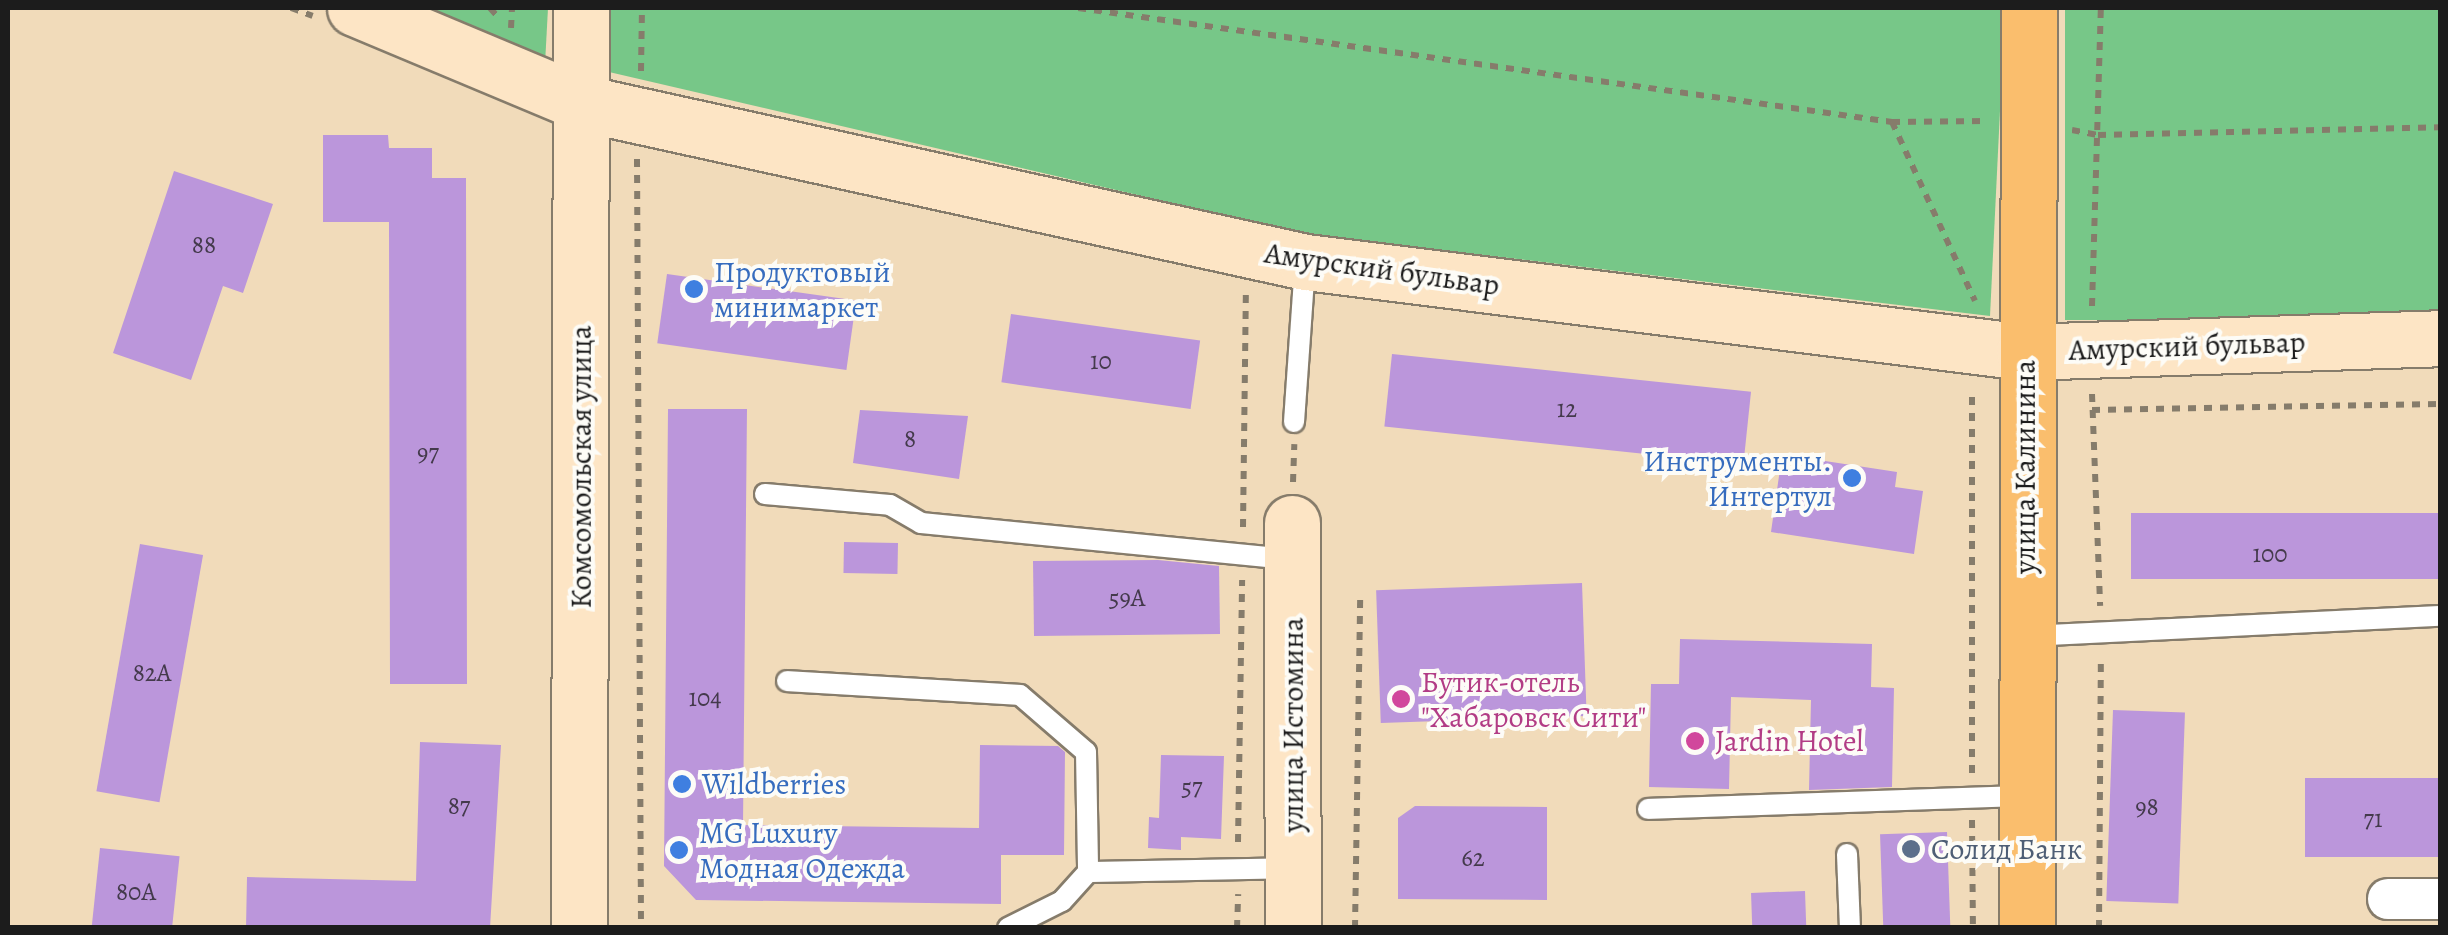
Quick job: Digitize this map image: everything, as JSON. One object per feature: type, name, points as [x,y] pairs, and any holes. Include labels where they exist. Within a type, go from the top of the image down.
[{"type":"main road","name":"улица Калинина","points":[[2027,928],[2025,636],[1990,362],[2026,120],[2029,8]]},
{"type":"street","name":"Амурский бульвар","points":[[355,8],[582,103],[1306,262],[1990,362],[2090,350],[2440,338]]},
{"type":"street","name":"Комсомольская улица","points":[[579,928],[581,8]]},
{"type":"street","name":"улица Истомина","points":[[1276,545],[1293,928]]},
{"type":"street","points":[[2388,899],[2440,899]]},
{"type":"lane","points":[[1294,422],[1306,262]]},
{"type":"lane","points":[[765,494],[890,505],[921,524],[1276,545]]},
{"type":"lane","points":[[2025,636],[2440,616]]},
{"type":"lane","points":[[787,681],[1020,695],[1086,752],[1088,872],[1062,900],[1008,928]]},
{"type":"lane","points":[[1648,809],[2026,796]]},
{"type":"lane","points":[[1847,854],[1850,928]]},
{"type":"lane","points":[[1088,872],[1293,868]]},
{"type":"path","points":[[511,30],[512,8]]},
{"type":"path","points":[[641,928],[642,8]]},
{"type":"path","points":[[1078,8],[1892,122],[2026,120],[2098,135],[2440,128]]},
{"type":"path","points":[[2099,928],[2101,632],[2090,350],[2101,8]]},
{"type":"path","points":[[1892,122],[1976,290],[1990,362]]},
{"type":"path","points":[[1246,288],[1276,545]]},
{"type":"path","points":[[2092,410],[2440,404]]},
{"type":"path","points":[[1237,928],[1238,870],[1294,422]]},
{"type":"path","points":[[1355,928],[1360,598]]},
{"type":"green space","points":[[408,8],[548,8],[545,64]]},
{"type":"green space","points":[[609,8],[2005,8],[1990,316],[1301,233],[609,72]]},
{"type":"green space","points":[[2065,8],[2440,8],[2440,320],[2065,320]]},
{"type":"building","points":[[323,135],[388,135],[389,148],[432,148],[432,178],[466,178],[467,684],[390,684],[389,222],[323,222]]},
{"type":"building","points":[[174,171],[273,204],[243,293],[223,286],[191,380],[113,353]]},
{"type":"building","points":[[667,274],[856,301],[846,370],[657,343]]},
{"type":"building","points":[[1011,314],[1200,341],[1191,409],[1001,382]]},
{"type":"building","points":[[1392,354],[1751,392],[1743,464],[1384,427]]},
{"type":"building","points":[[668,409],[747,409],[743,825],[979,828],[980,745],[1058,746],[1065,752],[1064,855],[1001,855],[1001,904],[696,900],[664,866]]},
{"type":"building","points":[[860,410],[968,416],[959,479],[853,463]]},
{"type":"building","points":[[1812,459],[1897,472],[1895,487],[1923,491],[1914,554],[1771,532],[1780,469],[1809,474]]},
{"type":"building","points":[[2131,513],[2440,513],[2440,579],[2131,579]]},
{"type":"building","points":[[844,542],[898,543],[897,574],[843,573]]},
{"type":"building","points":[[140,544],[203,555],[159,802],[96,791]]},
{"type":"building","points":[[1158,560],[1219,566],[1220,634],[1034,636],[1033,561]]},
{"type":"building","points":[[1582,583],[1587,716],[1381,723],[1376,590]]},
{"type":"building","points":[[1680,639],[1872,644],[1871,687],[1894,688],[1892,787],[1809,790],[1811,700],[1731,697],[1729,789],[1649,787],[1651,684],[1679,684]]},
{"type":"building","points":[[2113,710],[2185,713],[2178,903],[2106,901]]},
{"type":"building","points":[[420,742],[501,745],[490,928],[246,928],[247,877],[416,881]]},
{"type":"building","points":[[1161,755],[1224,756],[1221,839],[1181,837],[1181,850],[1148,848],[1149,817],[1159,818]]},
{"type":"building","points":[[2305,778],[2440,778],[2440,857],[2305,857]]},
{"type":"building","points":[[1415,806],[1547,807],[1547,900],[1398,899],[1398,818]]},
{"type":"building","points":[[1947,832],[1950,928],[1883,928],[1880,834]]},
{"type":"building","points":[[100,848],[180,856],[172,928],[92,928]]},
{"type":"building","points":[[1805,891],[1806,928],[1752,928],[1751,893]]},
{"type":"place","name":"Продуктовый минимаркет","points":[[694,289]]},
{"type":"place","name":"Инструменты. Интертул","points":[[1852,478]]},
{"type":"place","name":"Бутик-отель \"Хабаровск Сити\"","points":[[1401,699]]},
{"type":"place","name":"Jardin Hotel","points":[[1695,741]]},
{"type":"place","name":"Wildberries","points":[[682,784]]},
{"type":"place","name":"Солид Банк","points":[[1911,849]]},
{"type":"place","name":"MG Luxury Модная Одежда","points":[[679,850]]}]
